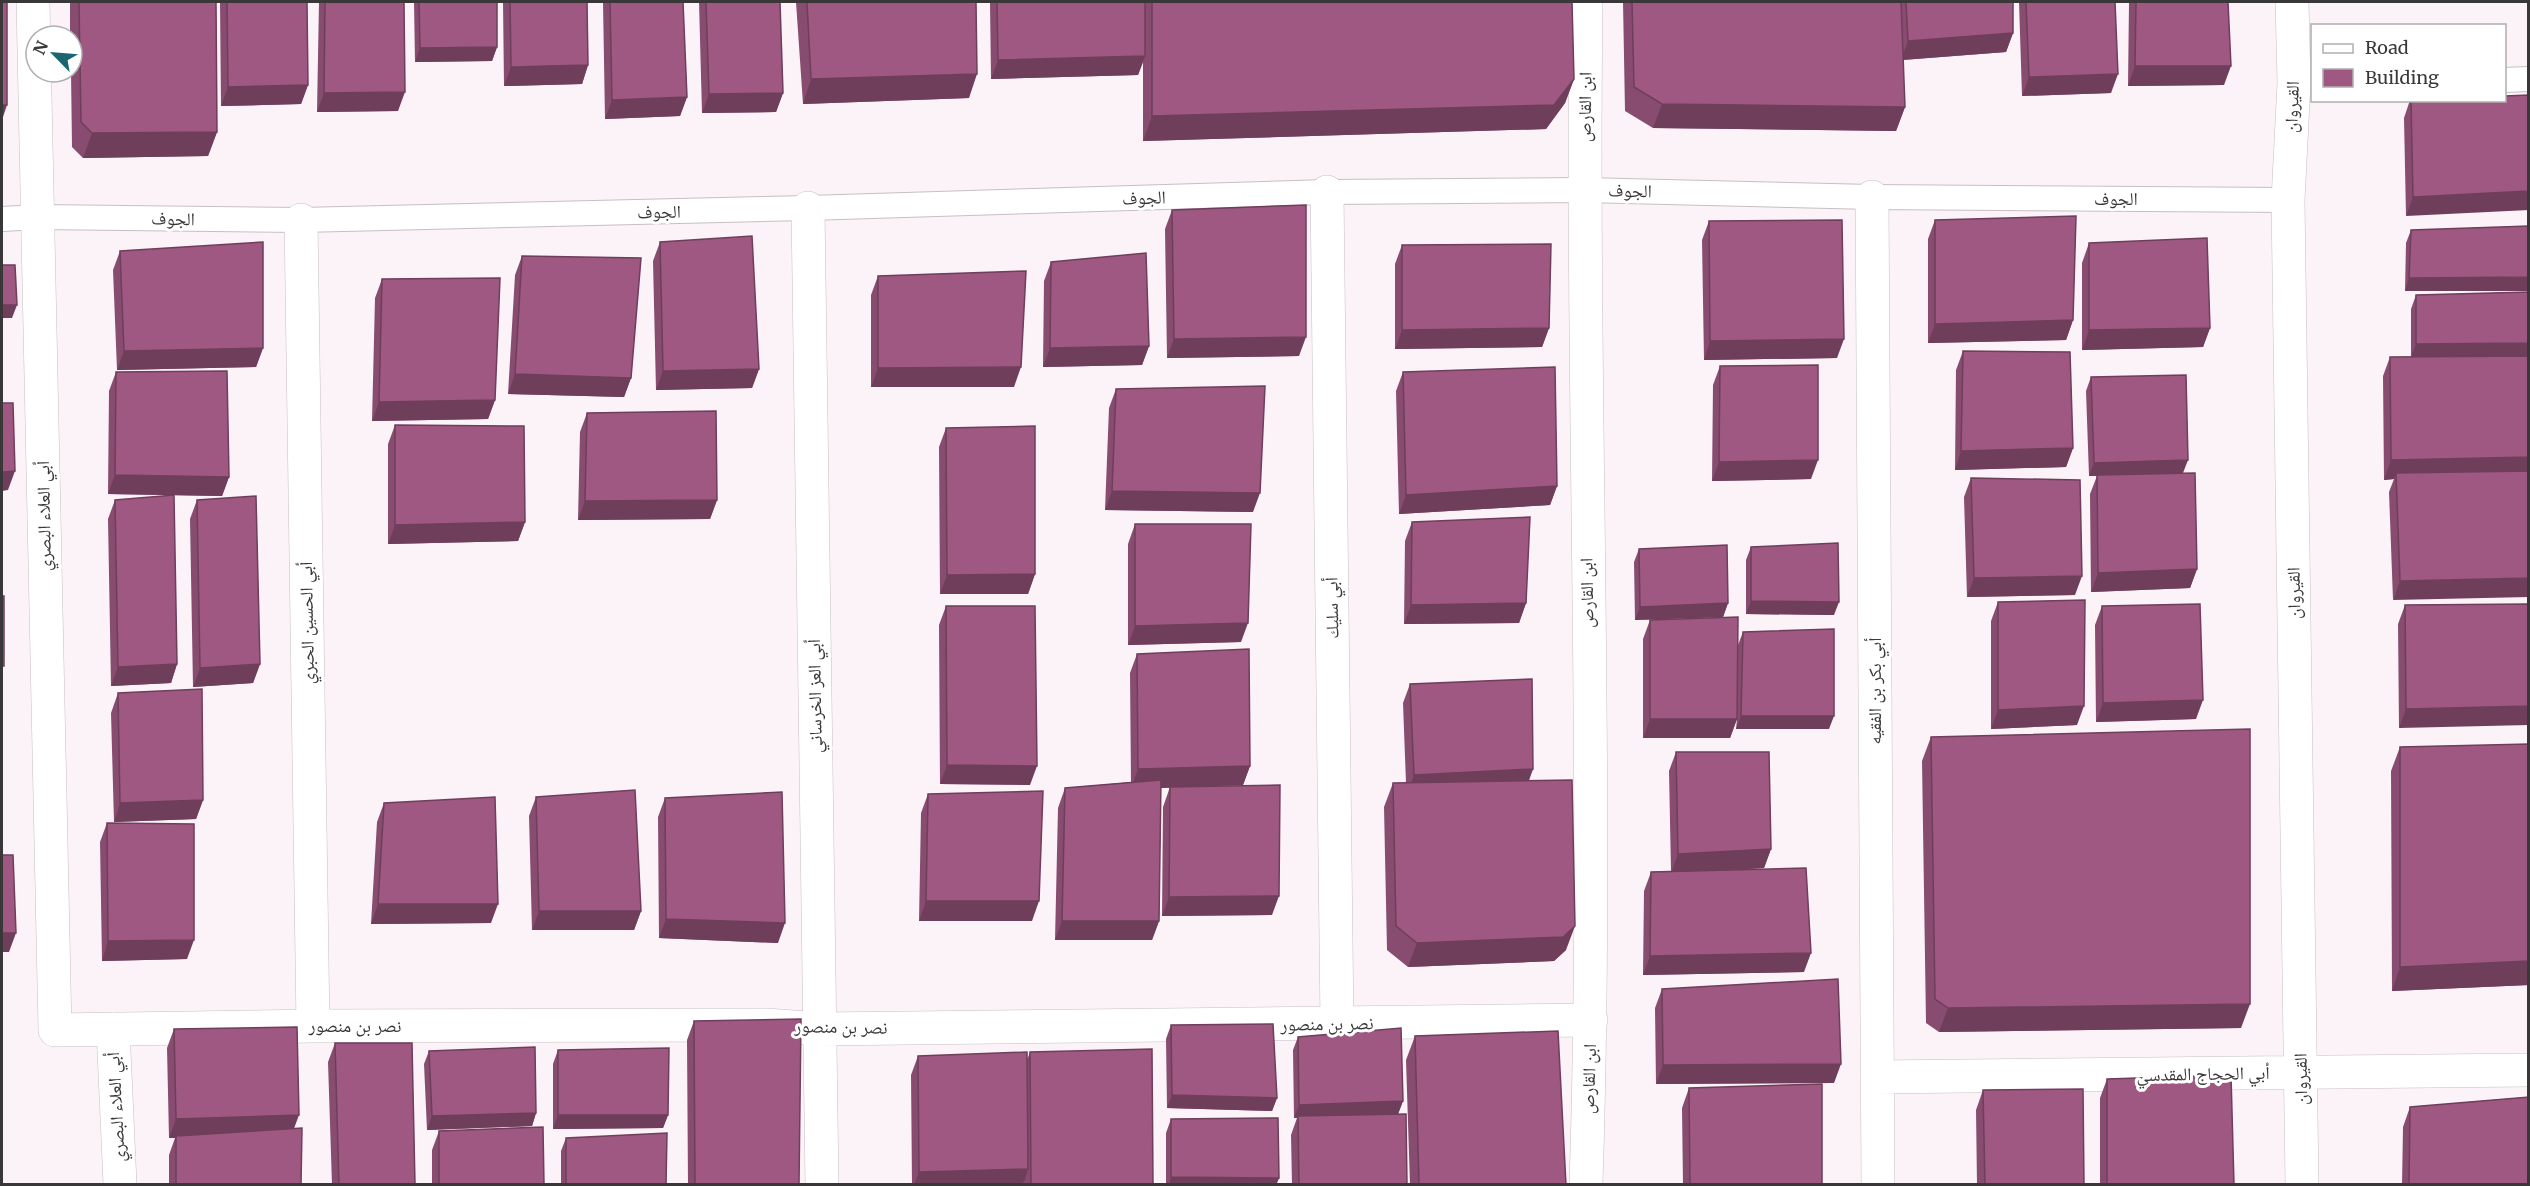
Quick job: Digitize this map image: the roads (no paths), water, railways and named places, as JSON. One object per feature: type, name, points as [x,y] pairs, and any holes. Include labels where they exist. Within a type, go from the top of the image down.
[{"type":"street","name":"أبي العلاء البصري","points":[[33,2],[55,1030]]},
{"type":"street","name":"ابن القارص","points":[[1586,2],[1583,190],[1591,1020],[1586,1185]]},
{"type":"street","name":"القيروان","points":[[2292,2],[2303,83],[2288,200],[2302,1185]]},
{"type":"street","name":"أبي سليك","points":[[1327,192],[1337,1024]]},
{"type":"street","name":"أبي بكر بن الفقيه","points":[[1872,197],[1878,1185]]},
{"type":"street","name":"أبي العز الخرساني","points":[[808,208],[822,1185]]},
{"type":"street","name":"أبي الحسين الحبري","points":[[301,220],[313,1026]]},
{"type":"street","name":"نصر بن منصور","points":[[55,1030],[313,1026],[766,1025],[819,1029],[1591,1020]]},
{"type":"street","name":"أبي العلاء البصري","points":[[112,1029],[120,1185]]},
{"type":"street","name":"أبي الحجاج المقدسي","points":[[1877,1077],[2529,1070]]},
{"type":"lane","points":[[2506,80],[2529,79]]},
{"type":"lane","name":"الجوف","points":[[2,219],[301,220],[808,208],[1327,192],[1583,190],[1872,197],[2288,200]]}]
